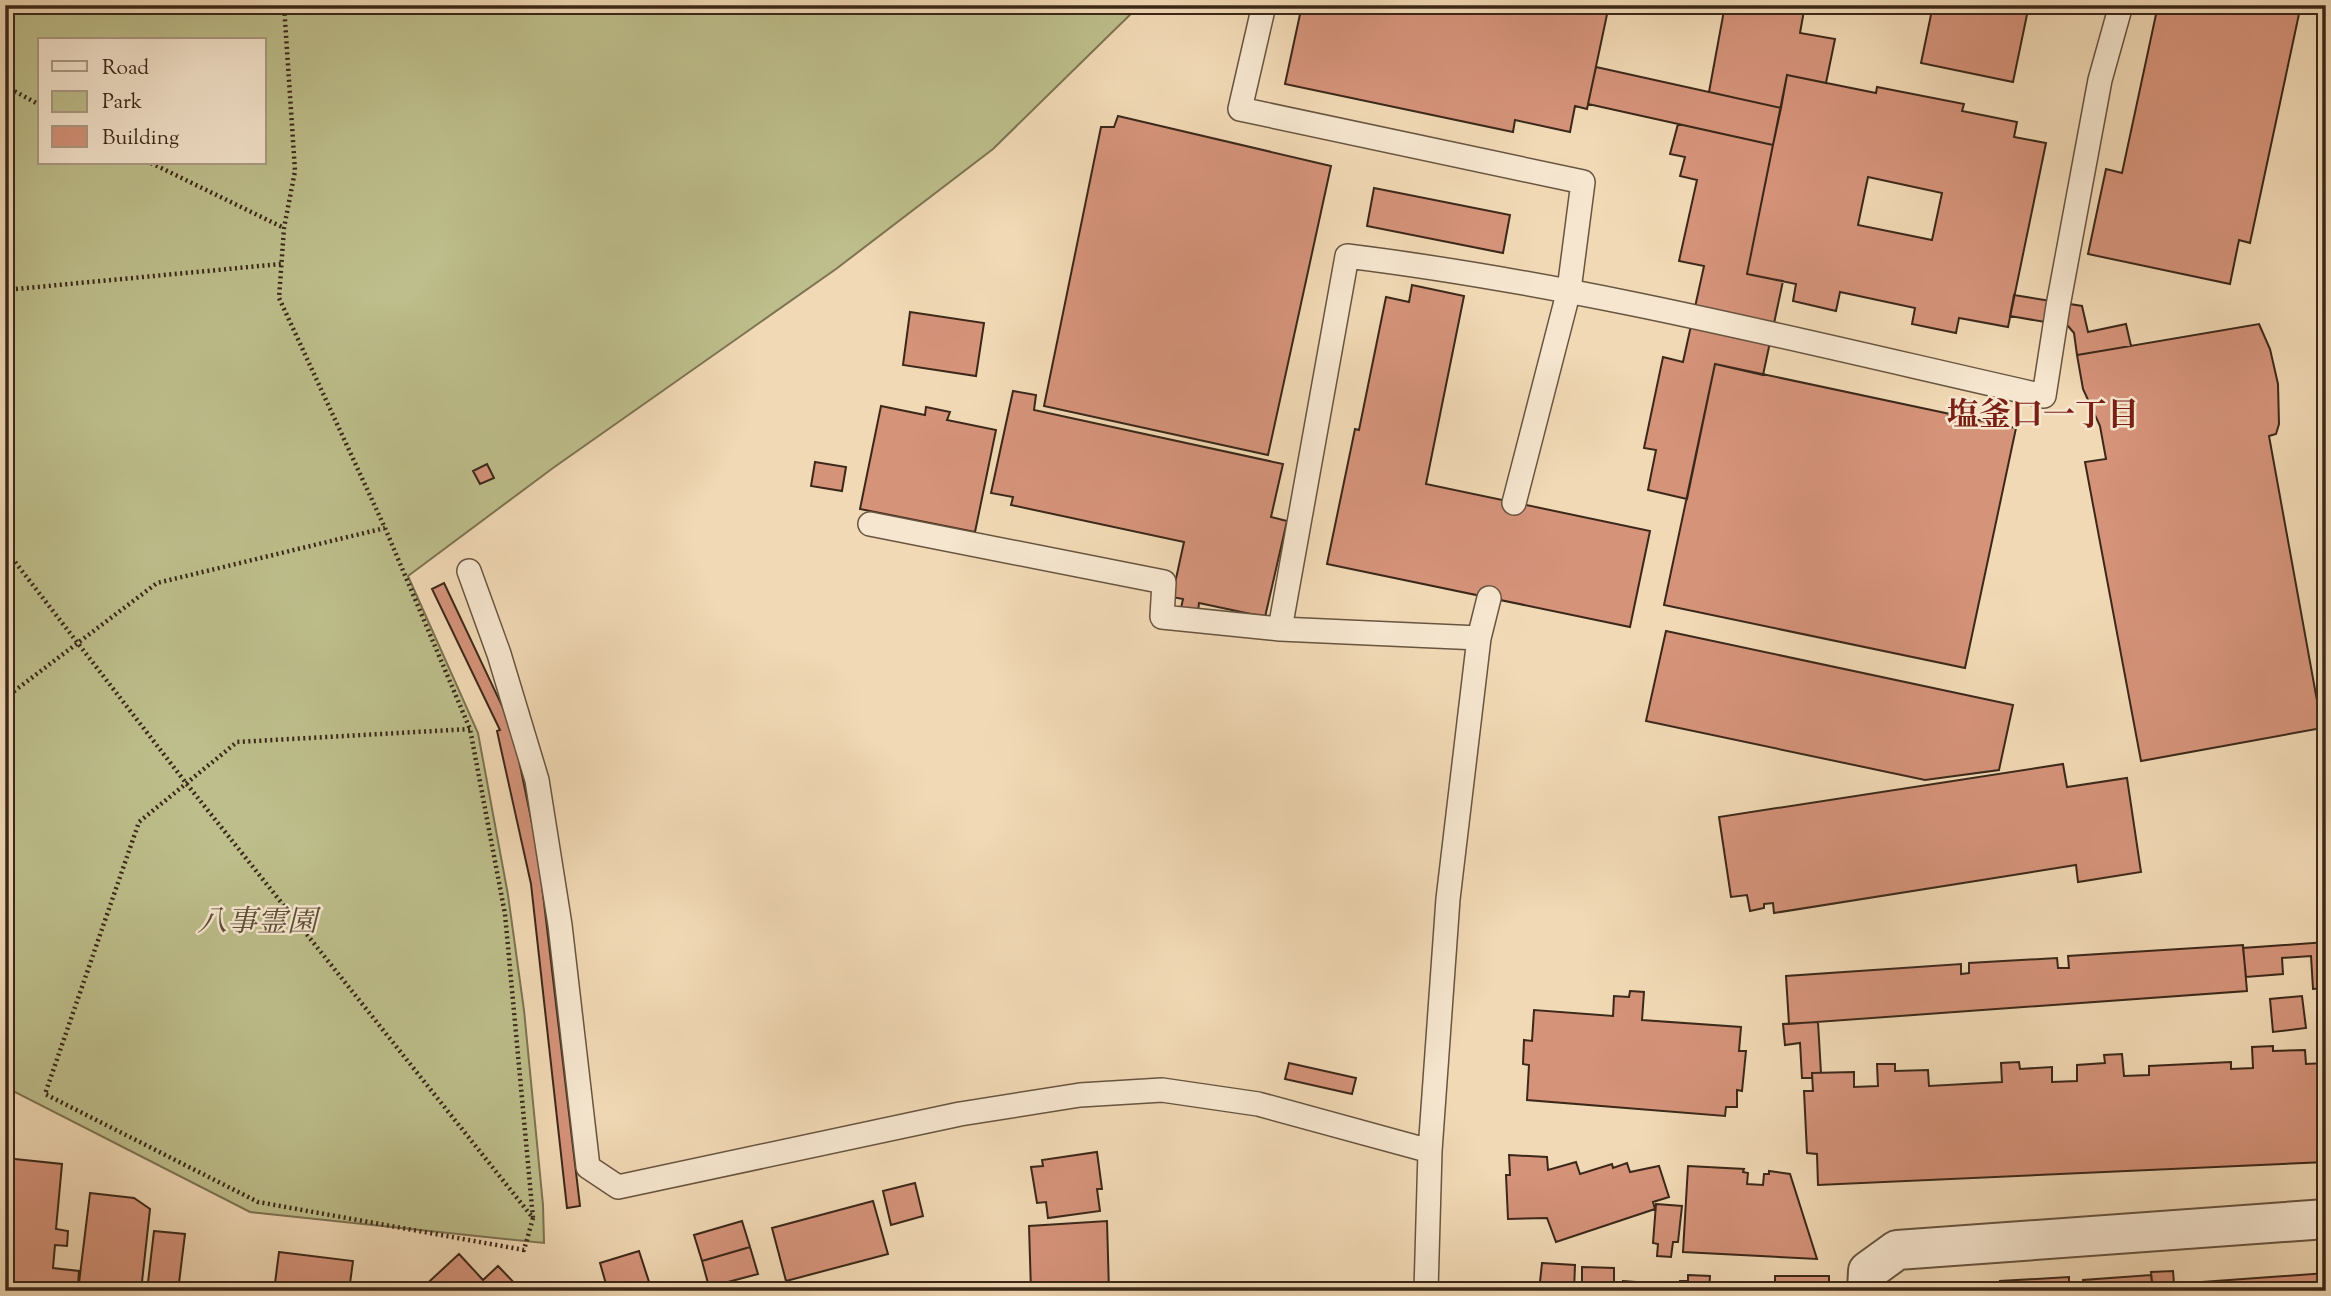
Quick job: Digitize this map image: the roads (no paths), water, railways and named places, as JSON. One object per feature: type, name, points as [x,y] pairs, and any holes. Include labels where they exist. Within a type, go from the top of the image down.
[{"type":"street","points":[[1867,1291],[1868,1271],[1897,1250],[2326,1219]]},
{"type":"lane","points":[[1264,5],[1240,109],[1583,182],[1569,290],[1514,503]]},
{"type":"lane","points":[[1280,629],[1347,256],[1441,268],[1569,290],[2045,396],[2058,306],[2100,80],[2121,5]]},
{"type":"lane","points":[[870,524],[1164,582],[1163,617],[1280,629],[1479,638]]},
{"type":"lane","points":[[469,571],[499,654],[537,780],[560,925],[588,1167],[618,1187],[960,1114],[1080,1094],[1163,1090],[1258,1104],[1430,1152]]},
{"type":"lane","points":[[1426,1291],[1430,1152],[1448,898],[1479,638],[1489,598]]},
{"type":"district","name":"塩釜口一丁目","points":[[2043,417]]},
{"type":"park label","name":"八事霊園","points":[[257,923]]}]
